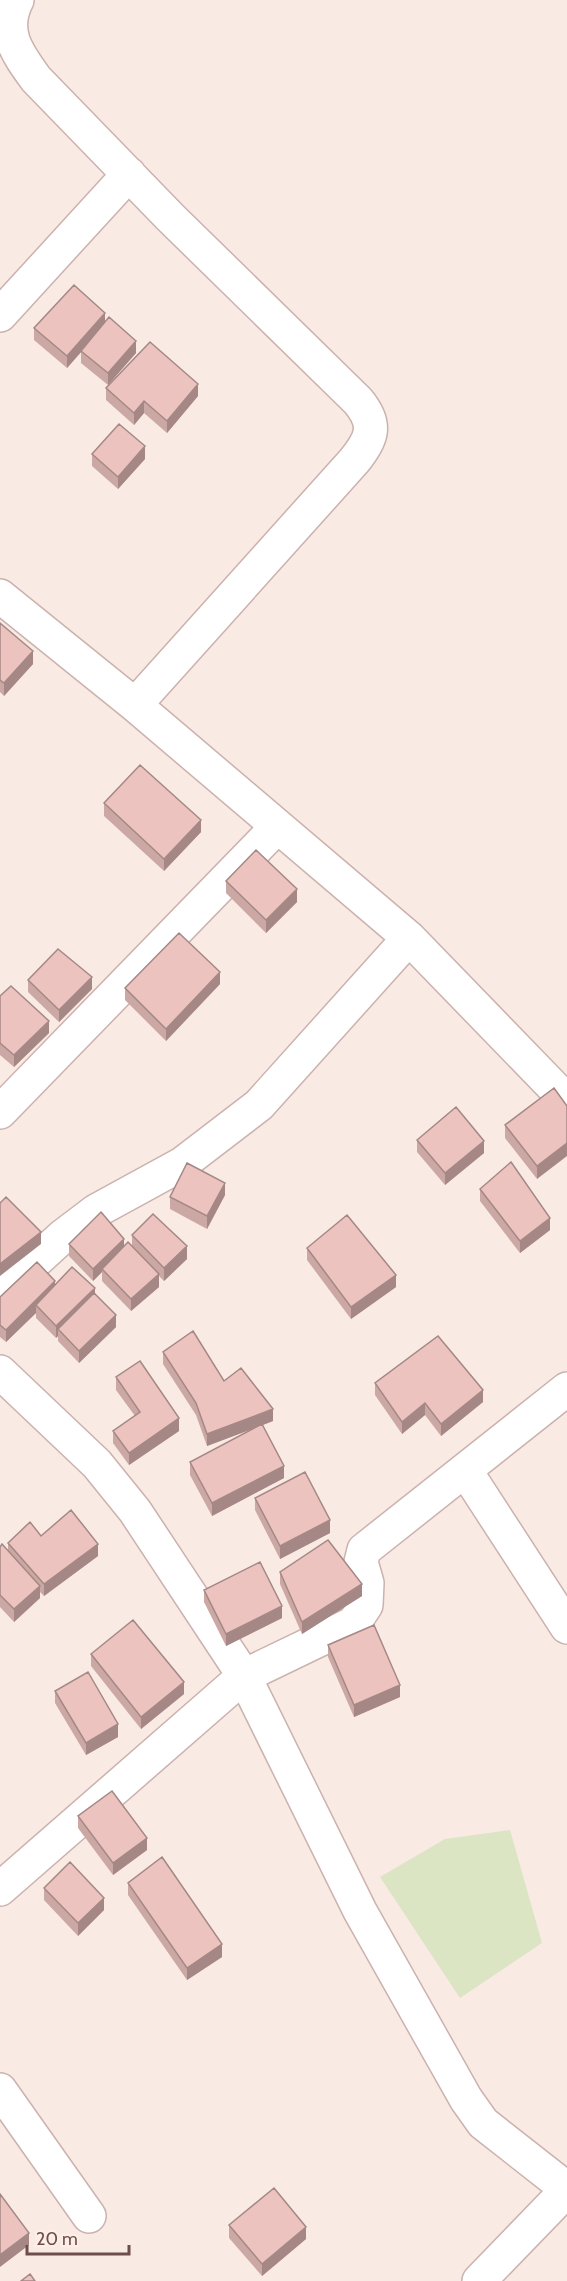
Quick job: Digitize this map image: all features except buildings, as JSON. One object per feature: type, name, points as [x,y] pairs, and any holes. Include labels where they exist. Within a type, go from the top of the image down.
[{"type":"street","points":[[17,0],[9,15],[10,34],[18,54],[36,79],[358,401],[366,410],[371,432],[369,443],[354,461],[135,705]]},
{"type":"street","points":[[0,315],[129,174]]},
{"type":"street","points":[[0,596],[135,705],[409,938],[567,1101]]},
{"type":"street","points":[[0,1112],[277,827]]},
{"type":"street","points":[[0,1294],[63,1236],[96,1211],[182,1164],[259,1105],[409,938]]},
{"type":"street","points":[[0,1372],[97,1464],[135,1511],[244,1676],[360,1911],[466,2099],[483,2123],[567,2190],[479,2281]]},
{"type":"street","points":[[0,1889],[244,1676],[354,1623],[366,1605],[367,1583],[361,1562],[364,1550],[567,1389]]},
{"type":"street","points":[[465,1470],[567,1627]]},
{"type":"street","points":[[0,2091],[89,2216]]},
{"type":"green space","points":[[510,1830],[542,1943],[460,1998],[380,1877],[445,1839]]}]
